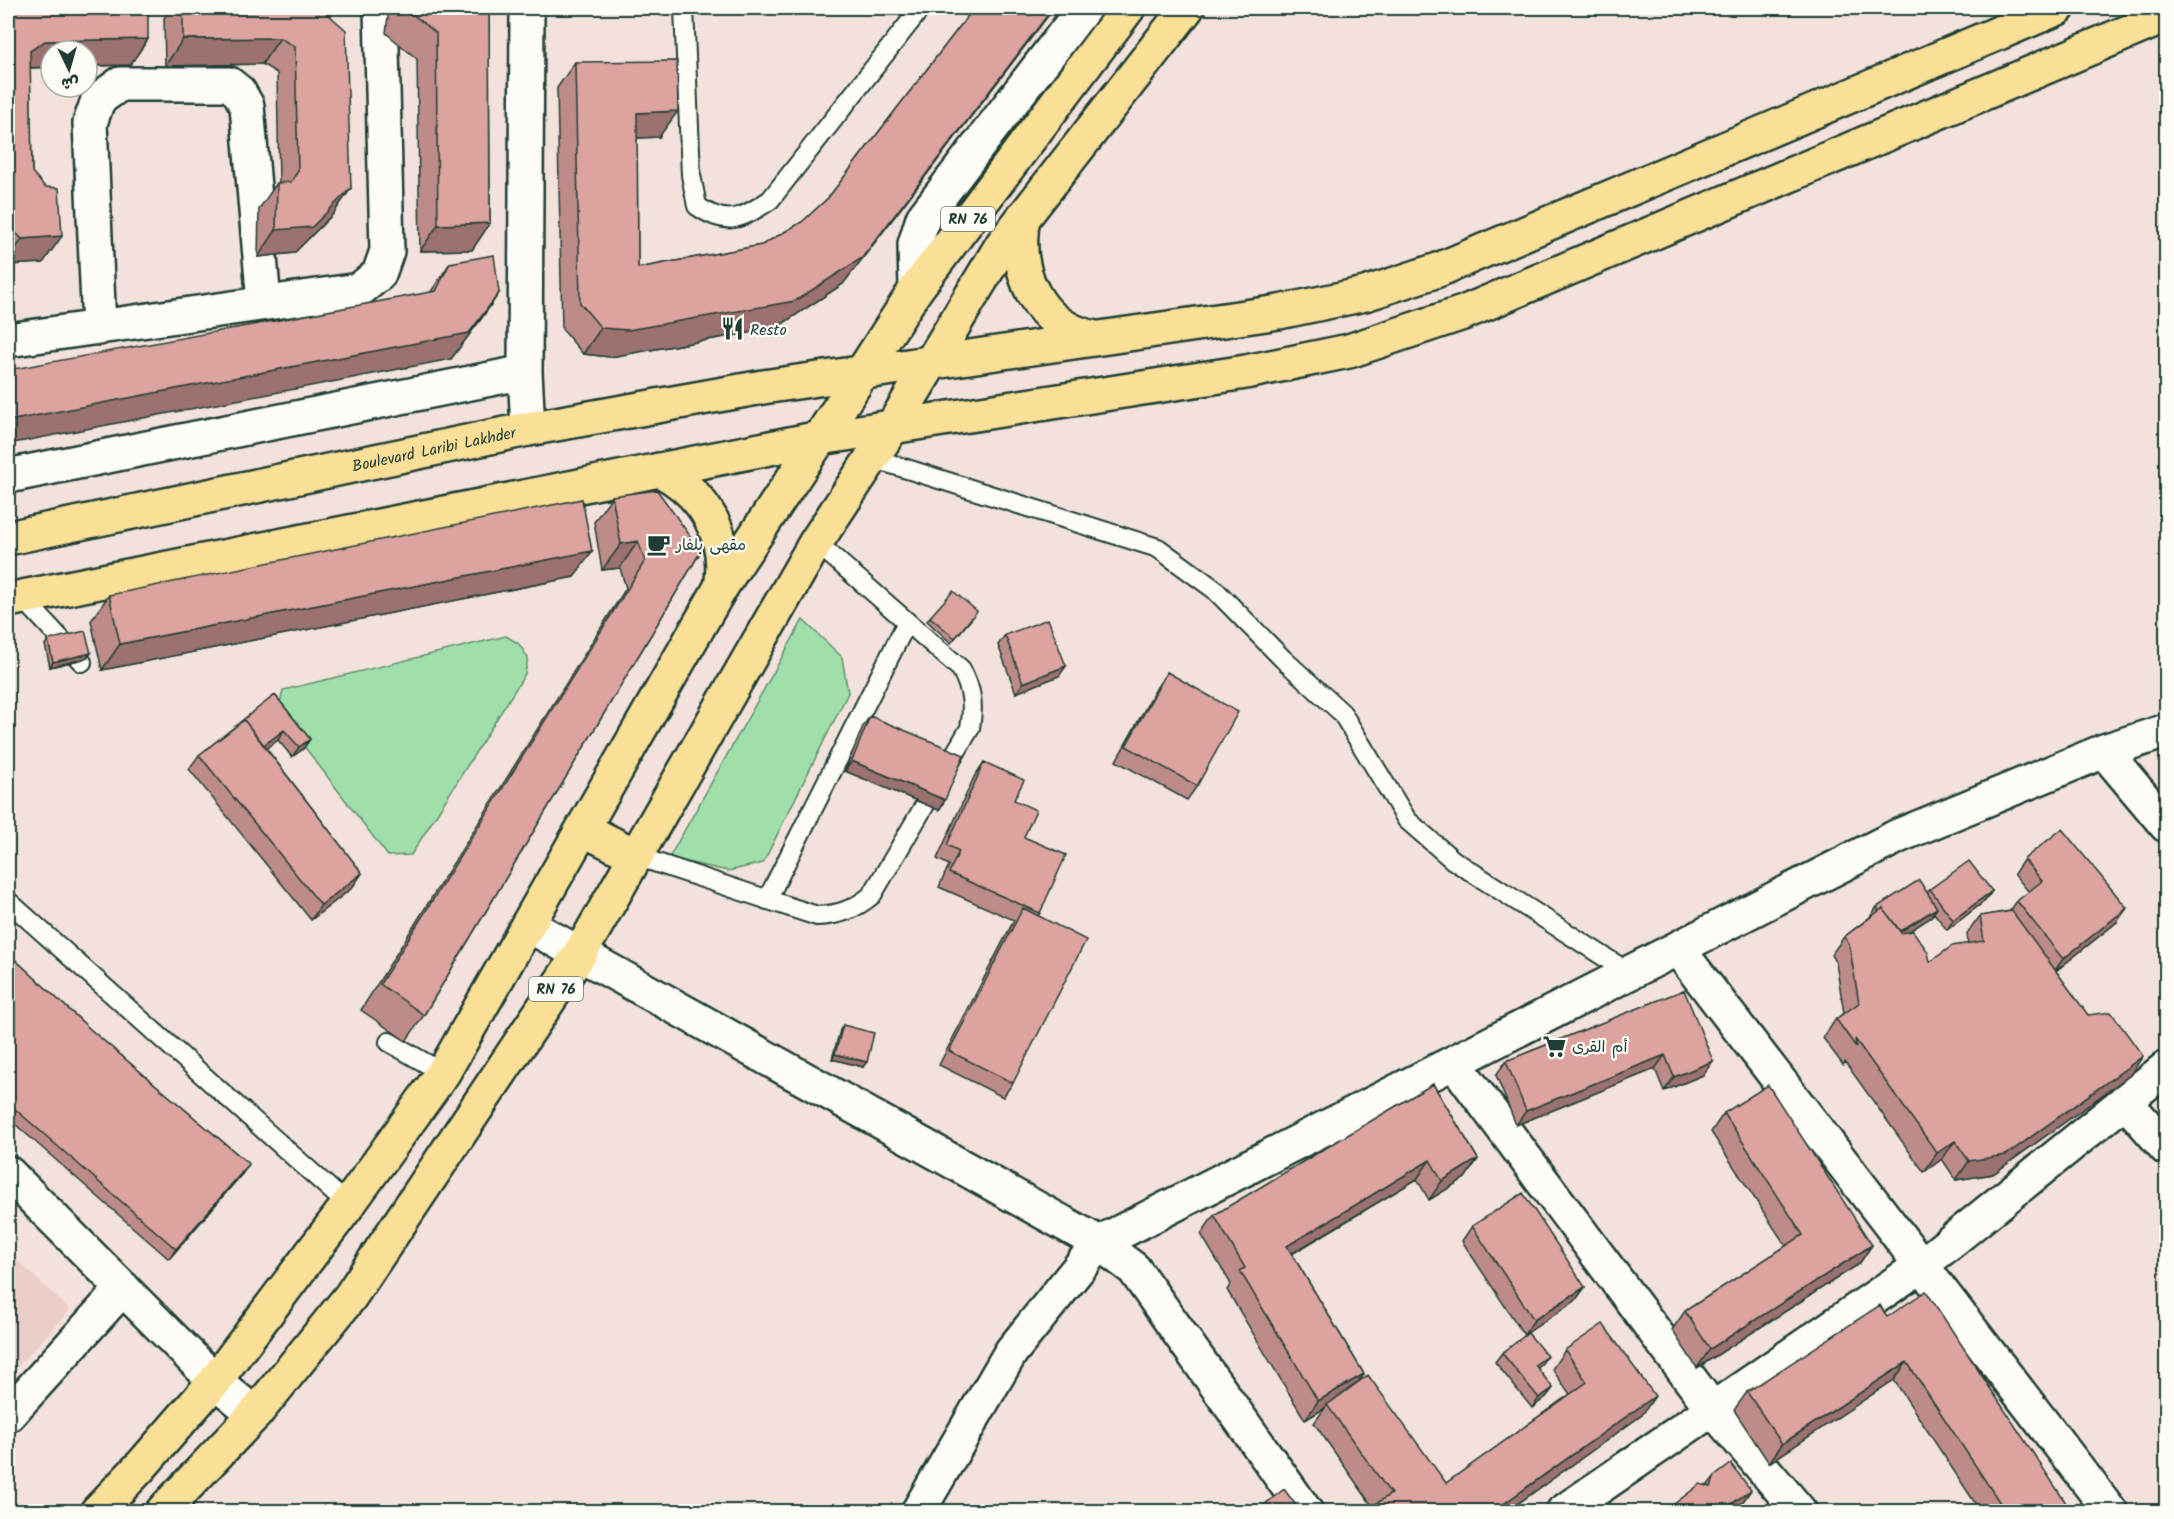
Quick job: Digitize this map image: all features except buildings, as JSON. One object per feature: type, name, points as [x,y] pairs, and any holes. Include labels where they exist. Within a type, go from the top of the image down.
[{"type":"main road","name":"RN 76","points":[[97,1512],[142,1465],[215,1381],[348,1205],[443,1073],[721,587],[915,289],[1128,8]]},
{"type":"main road","name":"RN 76","points":[[162,1512],[255,1414],[350,1297],[579,955],[816,542],[893,426],[1002,245],[1187,8]]},
{"type":"main road","name":"Boulevard Laribi Lakhder","points":[[8,538],[528,429],[863,370],[1279,312],[1365,294],[1438,270],[2058,8]]},
{"type":"main road","points":[[15,598],[820,438],[1246,372],[1349,351],[1463,313],[2166,16]]},
{"type":"main road","points":[[1023,217],[1020,239],[1023,259],[1035,299],[1060,326],[1078,334],[1097,338]]},
{"type":"main road","points":[[660,470],[679,481],[695,495],[714,524],[723,552],[721,587]]},
{"type":"main road","points":[[583,829],[636,856]]},
{"type":"street","points":[[8,340],[359,290],[379,274],[387,251],[381,8]]},
{"type":"street","points":[[527,8],[525,372],[528,429]]},
{"type":"street","points":[[915,289],[915,244],[923,218],[1084,8]]},
{"type":"street","points":[[99,328],[90,123],[98,100],[120,84],[229,84],[239,92],[247,106],[264,303]]},
{"type":"street","points":[[8,476],[525,372]]},
{"type":"street","points":[[918,1512],[1011,1352],[1099,1244],[1898,836],[2104,751],[2166,731]]},
{"type":"street","points":[[2104,751],[2166,825]]},
{"type":"street","points":[[528,925],[1099,1244],[1134,1269],[1306,1512]]},
{"type":"street","points":[[1678,949],[2111,1512]]},
{"type":"street","points":[[1455,1064],[1711,1407],[1800,1512]]},
{"type":"street","points":[[1563,1512],[1711,1407],[1922,1265],[2166,1068]]},
{"type":"street","points":[[2126,1101],[2166,1148]]},
{"type":"street","points":[[8,1173],[215,1381],[255,1414]]},
{"type":"street","points":[[8,1415],[123,1288]]},
{"type":"lane","points":[[684,8],[691,175],[697,206],[715,218],[745,216],[770,200],[921,8]]},
{"type":"lane","points":[[872,458],[1158,548],[1214,589],[1282,659],[1342,713],[1407,820],[1453,860],[1631,974]]},
{"type":"lane","points":[[636,856],[817,916],[838,915],[858,906],[872,895],[970,728],[974,708],[970,687],[962,669],[816,542]]},
{"type":"lane","points":[[15,598],[82,662]]},
{"type":"lane","points":[[767,900],[907,622]]},
{"type":"lane","points":[[8,901],[348,1205]]},
{"type":"lane","points":[[389,1042],[443,1073]]},
{"type":"shaded area","points":[[8,1251],[70,1310],[8,1377]]},
{"type":"green space","points":[[803,620],[842,657],[848,693],[763,863],[728,871],[669,858]]},
{"type":"green space","points":[[506,636],[519,644],[528,658],[525,674],[411,855],[388,856],[278,712],[283,690]]},
{"type":"place","name":"Resto","points":[[732,329]]},
{"type":"place","name":"مقهى بلفار","points":[[658,544]]},
{"type":"place","name":"أم القرى","points":[[1554,1046]]}]
